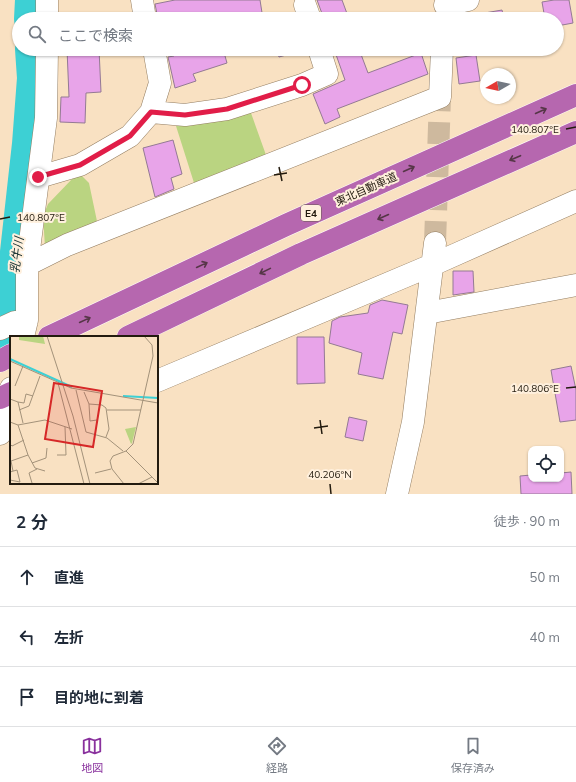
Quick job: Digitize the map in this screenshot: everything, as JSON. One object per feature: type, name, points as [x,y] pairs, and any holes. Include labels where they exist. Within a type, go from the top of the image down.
[{"type":"highway","name":"東北自動車道","points":[[51,336],[286,225],[576,95]]},
{"type":"highway","points":[[130,336],[301,254],[576,132]]},
{"type":"highway","points":[[0,361],[10,356]]},
{"type":"highway","points":[[0,398],[10,393]]},
{"type":"street","points":[[47,0],[47,12]]},
{"type":"street","points":[[142,0],[144,12]]},
{"type":"street","points":[[445,8],[468,0]]},
{"type":"street","points":[[16,327],[27,265],[46,118],[47,56]]},
{"type":"street","points":[[38,177],[80,165],[130,136],[151,112],[160,83],[155,56]]},
{"type":"street","points":[[151,112],[185,115],[227,109],[302,85],[327,74],[321,56]]},
{"type":"street","points":[[27,265],[68,245],[440,97],[442,56]]},
{"type":"street","points":[[158,381],[432,265],[576,202]]},
{"type":"street","points":[[397,494],[414,422],[435,243]]},
{"type":"street","points":[[427,313],[576,285]]},
{"type":"street","points":[[0,434],[10,392]]},
{"type":"street","points":[[0,448],[10,443]]},
{"type":"green space","points":[[251,113],[266,155],[195,186],[176,126]]},
{"type":"green space","points":[[81,175],[89,183],[98,226],[45,247],[43,216],[48,204],[73,178]]},
{"type":"building","points":[[175,0],[260,0],[262,12],[157,12],[155,4]]},
{"type":"building","points":[[317,0],[342,0],[346,12],[321,12]]},
{"type":"building","points":[[569,0],[573,23],[564,25],[564,12],[544,12],[542,2]]},
{"type":"building","points":[[502,10],[502,12],[490,12]]},
{"type":"building","points":[[67,56],[99,56],[101,92],[86,93],[85,123],[60,122],[61,97],[69,97]]},
{"type":"building","points":[[225,56],[227,63],[193,74],[196,81],[175,88],[168,57]]},
{"type":"building","points":[[336,56],[362,56],[368,73],[413,56],[422,56],[428,74],[337,109],[340,117],[325,124],[313,94],[345,80]]},
{"type":"building","points":[[476,56],[480,81],[459,84],[456,58]]},
{"type":"building","points":[[173,140],[182,174],[171,178],[174,189],[155,197],[143,148]]},
{"type":"building","points":[[453,271],[473,271],[474,292],[453,295]]},
{"type":"building","points":[[382,300],[408,305],[402,334],[393,332],[383,379],[358,374],[362,353],[329,343],[332,321],[340,317],[368,313],[370,305]]},
{"type":"building","points":[[297,337],[324,337],[325,383],[297,384]]},
{"type":"building","points":[[571,366],[576,390],[576,420],[560,422],[551,370]]},
{"type":"building","points":[[349,417],[367,421],[363,441],[345,437]]},
{"type":"building","points":[[571,472],[572,494],[521,494],[520,476],[528,475],[528,482],[564,482],[564,473]]},
{"type":"waterway","name":"乳牛川","points":[[32,12],[33,0]]},
{"type":"waterway","name":"乳牛川","points":[[0,339],[16,270],[30,144],[35,78],[33,56]]},
{"type":"tunnel","points":[[435,243],[440,97]]},
{"type":"route","points":[[38,177],[80,165],[130,136],[151,112],[185,115],[227,109],[302,85]]}]
